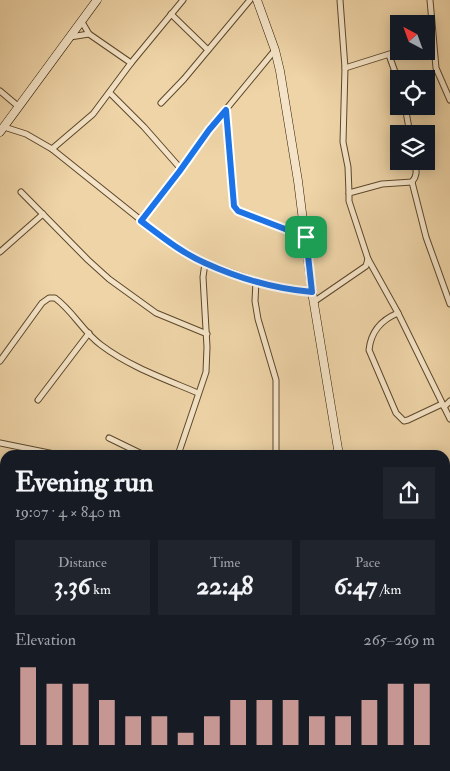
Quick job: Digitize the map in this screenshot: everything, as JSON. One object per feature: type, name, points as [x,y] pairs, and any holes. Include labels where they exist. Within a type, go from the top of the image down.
[{"type":"street","points":[[97,0],[2,129],[26,134],[52,149],[162,237],[205,263],[287,290],[312,292]]},
{"type":"street","points":[[52,149],[84,122],[110,93],[131,63],[183,0]]},
{"type":"street","points":[[161,103],[184,79],[250,0]]},
{"type":"street","points":[[258,0],[275,50],[289,124],[306,237],[312,292],[338,450]]},
{"type":"street","points":[[340,0],[345,68],[342,130],[348,167],[349,201],[368,259],[398,313],[450,419]]},
{"type":"street","points":[[430,0],[431,15]]},
{"type":"street","points":[[171,14],[208,50]]},
{"type":"street","points":[[82,22],[89,34],[131,63]]},
{"type":"street","points":[[70,37],[89,34]]},
{"type":"street","points":[[141,221],[209,130],[275,50]]},
{"type":"street","points":[[345,68],[389,55],[394,70]]},
{"type":"street","points":[[435,60],[436,68],[450,100]]},
{"type":"street","points":[[0,91],[19,107]]},
{"type":"street","points":[[110,93],[144,127],[181,169]]},
{"type":"street","points":[[226,110],[234,206],[238,211],[306,237]]},
{"type":"street","points":[[349,193],[382,184],[412,182],[416,177],[417,170]]},
{"type":"street","points":[[412,182],[426,237],[450,304]]},
{"type":"street","points":[[20,192],[88,260],[131,295],[156,313],[207,334]]},
{"type":"street","points":[[0,252],[43,214]]},
{"type":"street","points":[[315,301],[366,266],[368,259]]},
{"type":"street","points":[[180,450],[206,372],[207,334],[203,277],[205,263]]},
{"type":"street","points":[[256,281],[255,301],[258,319],[276,380],[276,450]]},
{"type":"street","points":[[0,361],[42,303],[48,298],[55,298],[66,306],[100,344],[131,364],[198,393]]},
{"type":"street","points":[[398,313],[388,317],[377,326],[372,336],[369,350],[396,413],[404,421],[450,401]]},
{"type":"street","points":[[38,400],[89,332]]},
{"type":"street","points":[[109,438],[134,450]]},
{"type":"street","points":[[0,443],[34,450]]},
{"type":"route","points":[[226,110],[234,206],[238,211],[246,215],[306,237],[312,292],[287,290],[205,263],[162,237],[141,221],[226,110]]}]
